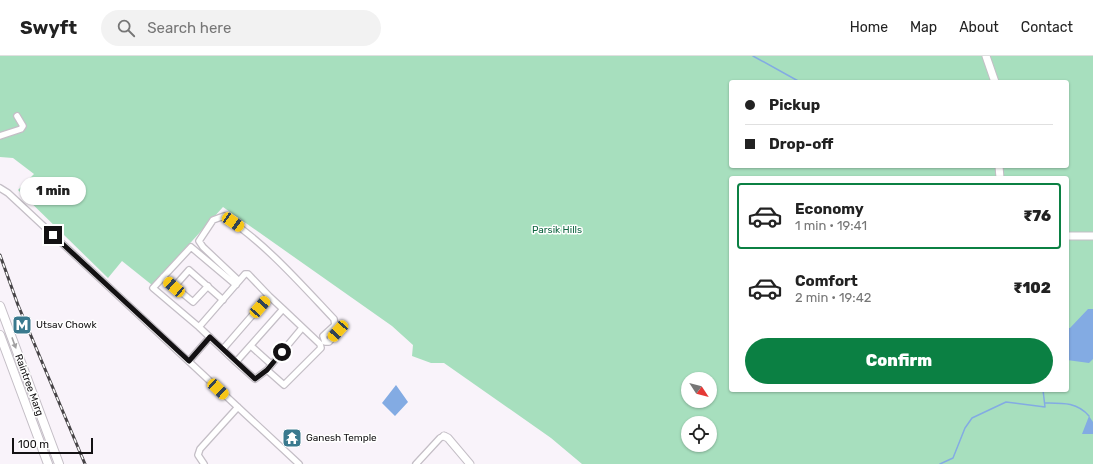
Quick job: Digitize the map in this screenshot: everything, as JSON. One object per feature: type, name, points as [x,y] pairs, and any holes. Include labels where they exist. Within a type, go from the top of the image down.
[{"type":"main road","name":"Raintree Marg","points":[[0,306],[59,464]]},
{"type":"main road","name":"Raintree Marg","points":[[0,335],[48,464]]},
{"type":"street","points":[[986,56],[994,80]]},
{"type":"street","points":[[0,136],[21,129],[23,126],[17,116]]},
{"type":"street","points":[[0,188],[8,193],[299,464]]},
{"type":"street","points":[[238,283],[199,241],[216,217],[224,216],[251,235],[273,255],[334,319],[335,325],[323,336],[325,342],[329,342],[338,331],[339,325]]},
{"type":"street","points":[[1069,236],[1093,236]]},
{"type":"street","points":[[238,283],[191,247],[154,286],[155,290],[199,327],[255,379],[267,370],[302,328]]},
{"type":"street","points":[[174,287],[189,270],[223,300]]},
{"type":"street","points":[[199,327],[238,283],[248,274],[320,344],[321,348],[284,385],[267,370]]},
{"type":"street","points":[[163,277],[193,302],[208,286]]},
{"type":"street","points":[[223,349],[270,296]]},
{"type":"street","points":[[236,362],[283,309]]},
{"type":"street","points":[[189,361],[210,337]]},
{"type":"street","points":[[251,346],[271,364]]},
{"type":"street","points":[[204,464],[198,455],[200,449],[238,407]]},
{"type":"street","points":[[416,464],[440,438],[444,436],[448,438],[470,464]]},
{"type":"green space","name":"Parsik Hills","points":[[0,56],[1093,56],[1093,464],[582,464],[551,438],[444,363],[431,363],[412,356],[413,345],[392,326],[223,207],[152,285],[122,261],[108,278],[18,190],[34,174],[13,158],[0,157]]},
{"type":"water","points":[[1088,309],[1093,309],[1093,359],[1089,363],[1069,360],[1070,328]]},
{"type":"water","points":[[396,385],[408,402],[395,416],[382,403]]},
{"type":"water","points":[[1089,416],[1093,422],[1093,434],[1082,434]]},
{"type":"waterway","points":[[753,56],[796,80]]},
{"type":"waterway","points":[[940,464],[953,458],[965,428],[972,418],[1006,402],[1045,407],[1043,392]]},
{"type":"waterway","points":[[1045,403],[1069,404],[1079,408],[1089,416]]},
{"type":"railway","points":[[0,255],[18,305],[85,464]]},
{"type":"place","name":"Utsav Chowk","points":[[22,325]]},
{"type":"place","name":"Ganesh Temple","points":[[292,438]]},
{"type":"route","points":[[53,235],[189,361],[210,337],[252,378],[255,379],[267,370],[282,352]]}]
